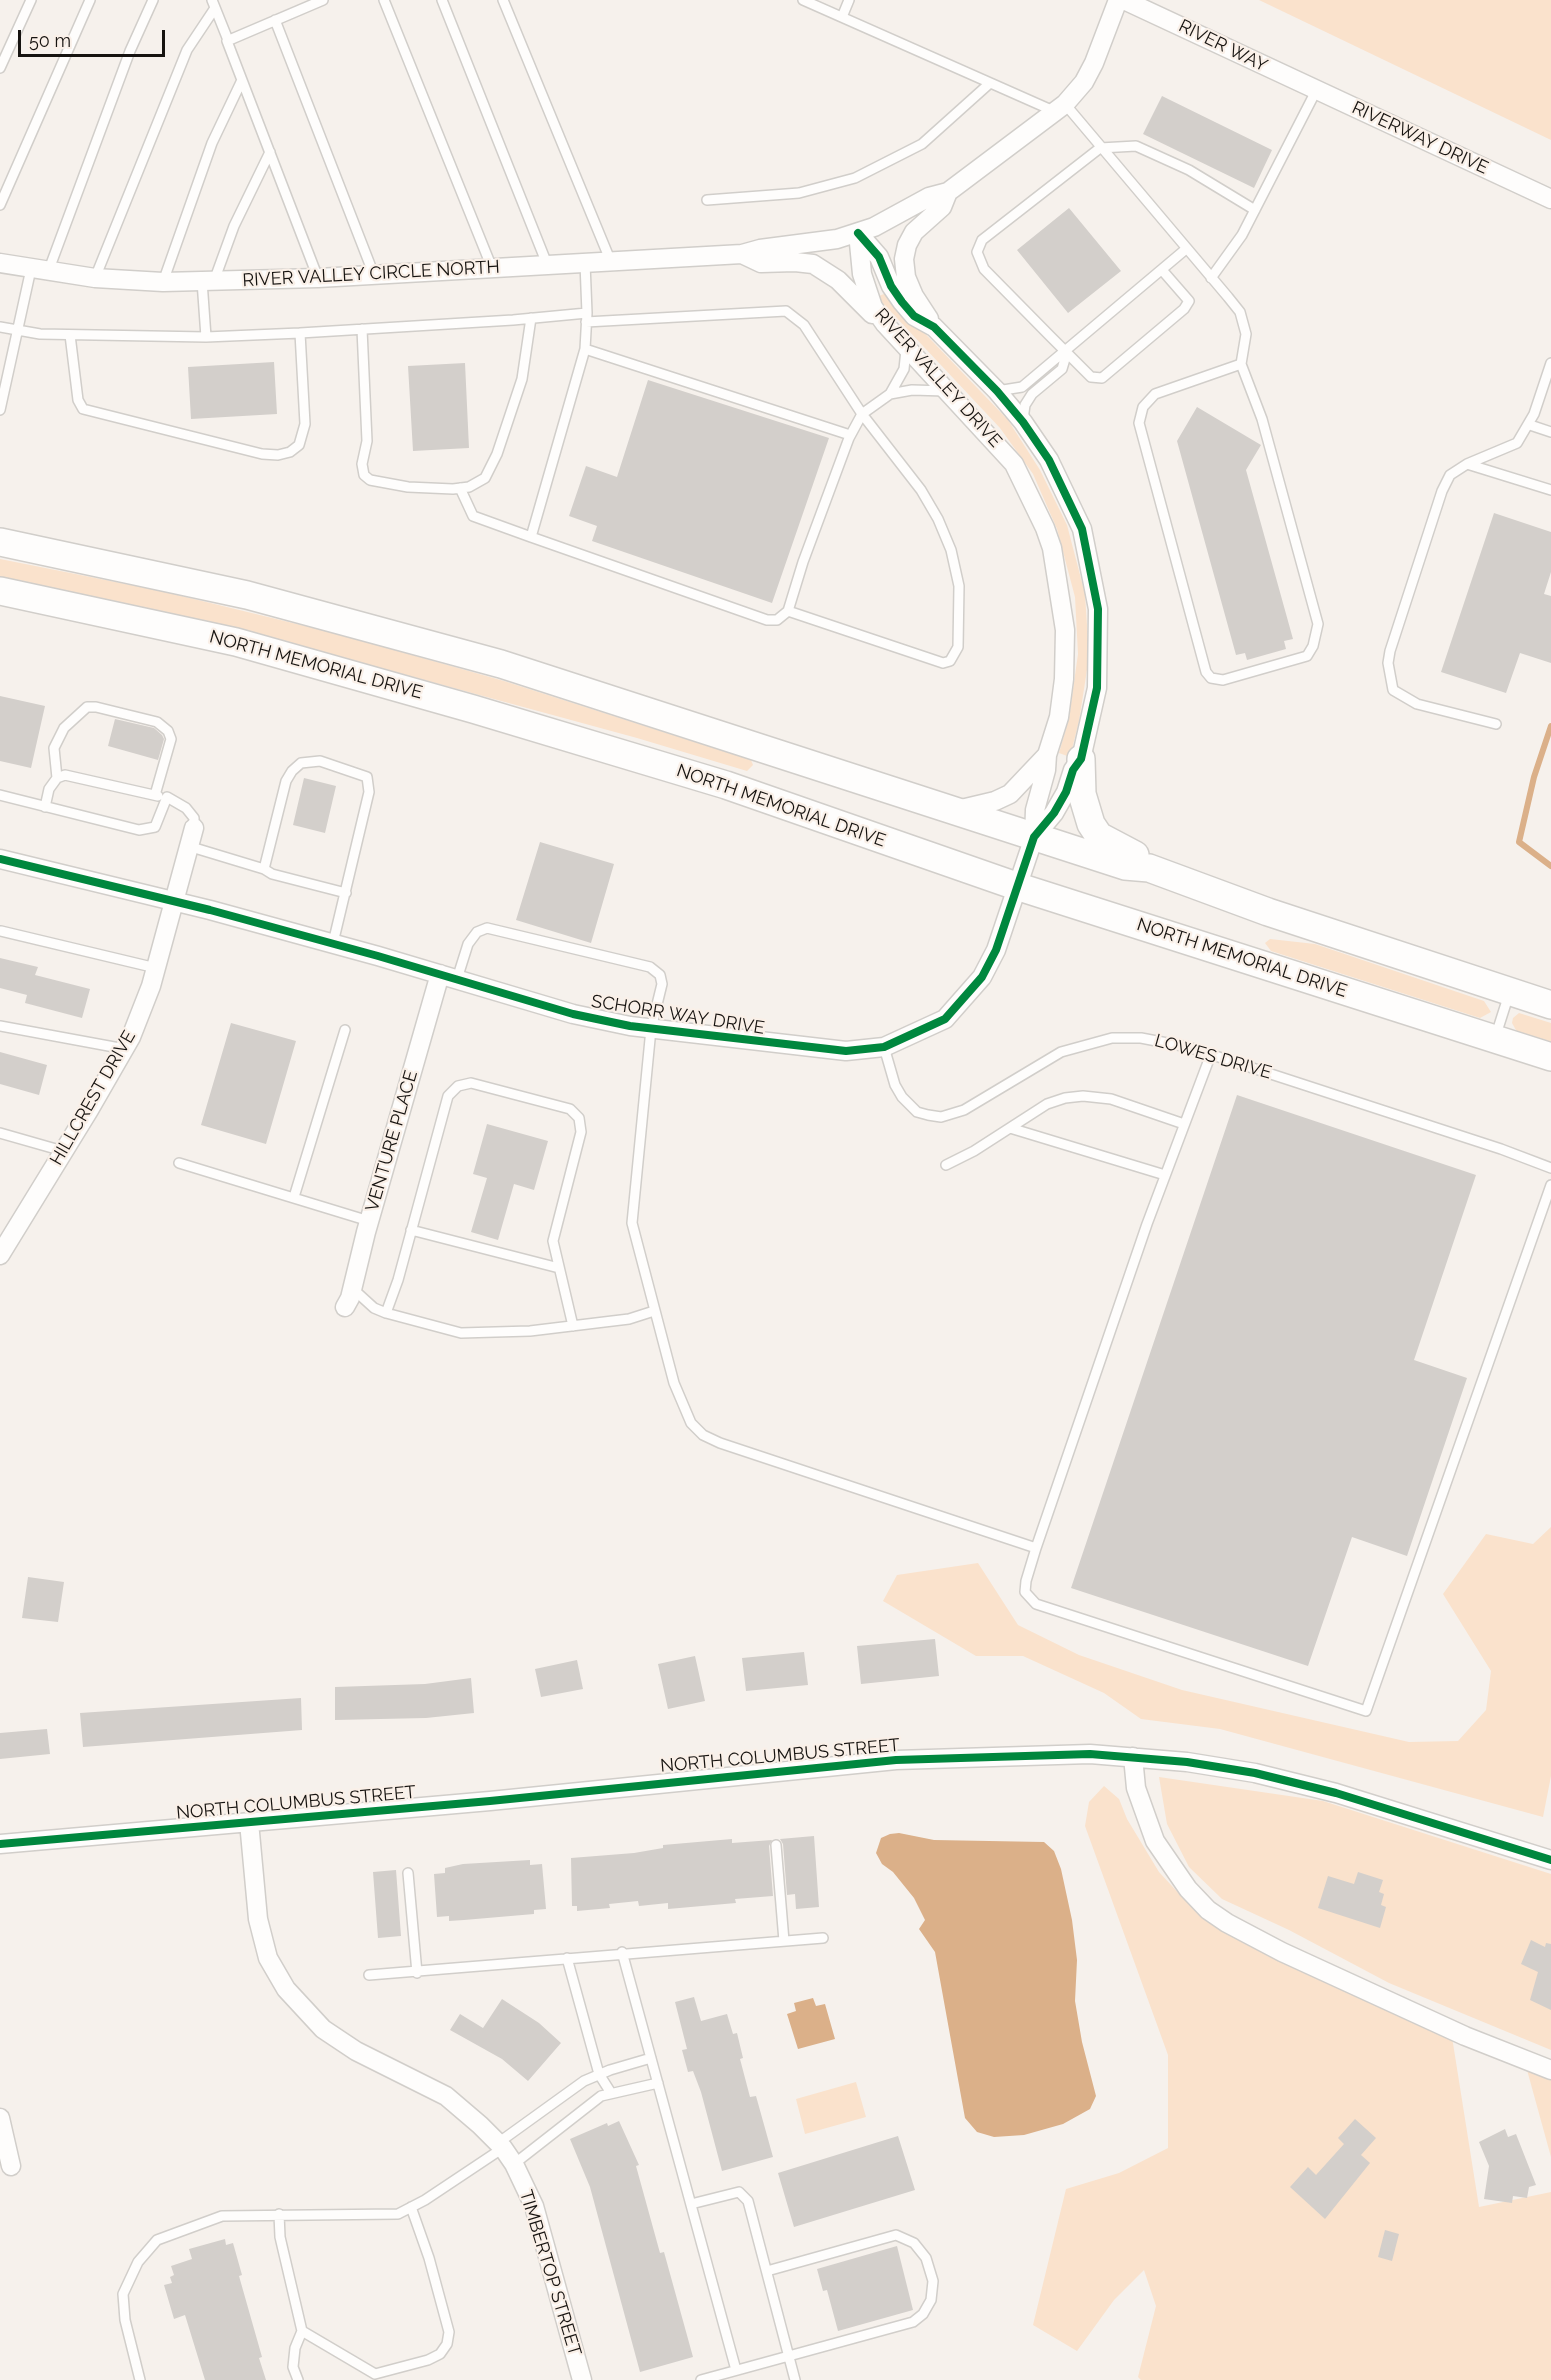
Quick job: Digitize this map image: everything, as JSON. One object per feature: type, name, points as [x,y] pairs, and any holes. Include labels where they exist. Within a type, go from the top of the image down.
[{"type":"main road","points":[[0,542],[247,595],[400,635],[704,727],[1125,866],[1149,868],[1268,912],[1551,1005]]},
{"type":"main road","name":"NORTH MEMORIAL DRIVE","points":[[0,591],[236,642],[726,784],[1016,886],[1551,1057]]},
{"type":"main road","points":[[1081,759],[1082,794],[1091,824],[1099,836],[1132,852],[1149,868]]},
{"type":"street","points":[[934,327],[914,296],[906,277],[904,259],[907,245],[914,232],[942,207],[948,192],[1060,108],[1084,81],[1094,63],[1118,0]]},
{"type":"street","name":"RIVER WAY","points":[[1124,0],[1288,77]]},
{"type":"street","name":"RIVERWAY DRIVE","points":[[1288,77],[1551,200]]},
{"type":"street","name":"RIVER VALLEY CIRCLE NORTH","points":[[0,263],[95,278],[163,282],[318,278],[742,254],[760,249],[858,234],[887,221],[929,197],[948,192]]},
{"type":"street","name":"RIVER VALLEY DRIVE","points":[[858,234],[866,291],[885,324],[1014,464],[1041,519],[1052,548],[1062,605],[1065,655],[1059,717],[1047,755],[1046,770],[1035,810],[1034,837]]},
{"type":"street","name":"RIVER VALLEY DRIVE","points":[[858,234],[879,257],[891,286],[902,303],[914,316],[934,327],[997,391],[1023,422],[1067,493],[1082,529],[1098,609],[1097,688],[1081,759],[1073,770],[1054,813],[1034,837]]},
{"type":"street","name":"RIVER VALLEY CIRCLE NORTH","points":[[742,254],[761,263],[813,264],[838,280],[885,324]]},
{"type":"street","name":"RIVER VALLEY DRIVE","points":[[954,810],[995,801],[1010,794],[1047,755]]},
{"type":"street","name":"HILLCREST DRIVE","points":[[0,1255],[125,1049],[156,968],[194,828]]},
{"type":"street","name":"SCHORR WAY DRIVE","points":[[0,859],[333,943],[573,1014],[651,1029],[846,1051],[884,1047],[945,1019],[965,999],[982,977],[996,950],[1034,837]]},
{"type":"street","name":"VENTURE PLACE","points":[[345,1307],[369,1221],[449,977]]},
{"type":"street","name":"NORTH COLUMBUS STREET","points":[[0,1844],[457,1804],[896,1760],[1011,1754],[1133,1757],[1187,1762],[1255,1773],[1335,1793],[1551,1860]]},
{"type":"street","points":[[1133,1757],[1136,1788],[1155,1841],[1188,1889],[1208,1910],[1227,1923],[1292,1956],[1465,2036],[1551,2070]]},
{"type":"street","name":"TIMBERTOP STREET","points":[[249,1822],[258,1918],[268,1958],[286,1989],[323,2030],[356,2051],[446,2096],[501,2146],[514,2164],[534,2206],[582,2380]]},
{"type":"street","points":[[0,2121],[11,2166]]},
{"type":"lane","points":[[0,68],[31,0]]},
{"type":"lane","points":[[0,205],[90,0]]},
{"type":"lane","points":[[0,410],[16,330],[153,0]]},
{"type":"lane","points":[[228,40],[323,0]]},
{"type":"lane","points":[[384,0],[492,268]]},
{"type":"lane","points":[[442,0],[547,264]]},
{"type":"lane","points":[[503,0],[611,262]]},
{"type":"lane","points":[[803,0],[990,83],[1060,108],[1100,148],[1240,312],[1246,334],[1241,364],[1262,419],[1318,624],[1313,646],[1306,656],[1223,680],[1211,678],[1206,672],[1139,423],[1143,407],[1155,394],[1225,372],[1241,364]]},
{"type":"lane","points":[[842,17],[849,0]]},
{"type":"lane","points":[[213,4],[318,278]]},
{"type":"lane","points":[[95,278],[187,50],[213,4]]},
{"type":"lane","points":[[274,20],[374,275]]},
{"type":"lane","points":[[163,282],[212,143],[242,80]]},
{"type":"lane","points":[[707,200],[799,193],[855,178],[922,144],[990,83]]},
{"type":"lane","points":[[1211,278],[1242,235],[1317,89]]},
{"type":"lane","points":[[1162,270],[1189,301],[1184,309],[1102,378],[1091,377],[984,269],[976,252],[982,240],[1100,148],[1136,146],[1189,170],[1256,210]]},
{"type":"lane","points":[[206,336],[208,281],[270,152]]},
{"type":"lane","points":[[997,391],[1022,387],[1067,352],[1186,249]]},
{"type":"lane","points":[[531,537],[585,349],[587,317],[585,263]]},
{"type":"lane","points":[[0,327],[70,335],[206,336],[300,333],[531,318],[786,311],[804,325],[862,414],[921,490],[938,519],[951,550],[959,586],[958,647],[955,656],[943,663],[788,611]]},
{"type":"lane","points":[[362,329],[367,441],[362,464],[364,475],[370,480],[408,487],[460,488],[470,487],[485,478],[497,454],[522,379],[531,318]]},
{"type":"lane","points":[[70,335],[78,400],[83,409],[262,454],[278,455],[290,452],[299,445],[305,424],[300,333]]},
{"type":"lane","points":[[890,394],[907,360],[906,346]]},
{"type":"lane","points":[[585,349],[850,435]]},
{"type":"lane","points":[[1023,422],[1025,405],[1032,394],[1062,369],[1067,352]]},
{"type":"lane","points":[[1496,724],[1417,704],[1393,690],[1388,663],[1442,491],[1450,475],[1467,464],[1517,443],[1530,425],[1551,363]]},
{"type":"lane","points":[[460,488],[473,516],[767,620],[777,620],[788,611],[802,562],[850,435],[862,414],[890,394],[912,390],[949,392]]},
{"type":"lane","points":[[1530,425],[1551,432]]},
{"type":"lane","points":[[1467,464],[1551,490]]},
{"type":"lane","points":[[57,778],[54,748],[64,728],[87,707],[96,707],[157,722],[168,731],[171,739],[155,795]]},
{"type":"lane","points":[[264,869],[286,781],[292,771],[302,763],[320,761],[367,777],[369,792],[333,943]]},
{"type":"lane","points":[[45,807],[50,789],[57,778],[65,775],[167,797],[186,808],[194,818],[194,828]]},
{"type":"lane","points":[[0,795],[139,830],[154,827],[167,797]]},
{"type":"lane","points":[[188,846],[264,869],[272,874],[346,893]]},
{"type":"lane","points":[[449,977],[477,932],[487,928],[650,967],[660,975],[662,984],[651,1029],[632,1222],[654,1311],[682,1408],[691,1423],[703,1435],[720,1443],[1036,1548]]},
{"type":"lane","points":[[1,931],[156,968]]},
{"type":"lane","points":[[1494,1039],[1509,992]]},
{"type":"lane","points":[[0,1026],[125,1049]]},
{"type":"lane","points":[[294,1197],[345,1030]]},
{"type":"lane","name":"LOWES DRIVE","points":[[884,1047],[895,1085],[902,1097],[917,1112],[941,1117],[964,1110],[1042,1062],[1086,1043],[1112,1038],[1142,1038],[1166,1041],[1211,1054],[1501,1149],[1551,1168]]},
{"type":"lane","points":[[1211,1054],[1165,1175],[1036,1548],[1025,1592],[1036,1604],[1366,1711],[1551,1185]]},
{"type":"lane","points":[[386,1313],[448,1096],[464,1083],[480,1085],[570,1109],[579,1118],[581,1132],[553,1241],[573,1326]]},
{"type":"lane","points":[[946,1165],[1047,1104],[1083,1096],[1112,1099],[1184,1124]]},
{"type":"lane","points":[[1010,1128],[1165,1175]]},
{"type":"lane","points":[[0,1132],[63,1151]]},
{"type":"lane","points":[[179,1163],[369,1221]]},
{"type":"lane","points":[[411,1230],[559,1268]]},
{"type":"lane","points":[[352,1288],[374,1308],[386,1313],[461,1333],[493,1334],[573,1326],[629,1319],[654,1311]]},
{"type":"lane","points":[[776,1845],[784,1941]]},
{"type":"lane","points":[[408,1873],[417,1973]]},
{"type":"lane","points":[[369,1975],[417,1973],[622,1952],[823,1938]]},
{"type":"lane","points":[[622,1952],[736,2370]]},
{"type":"lane","points":[[567,1958],[599,2074],[611,2093]]},
{"type":"lane","points":[[140,2380],[125,2320],[123,2294],[138,2262],[158,2240],[222,2216],[398,2214],[501,2146],[576,2087],[599,2074],[651,2058]]},
{"type":"lane","points":[[514,2164],[601,2096],[658,2083]]},
{"type":"lane","points":[[691,2204],[733,2193],[744,2195],[748,2200],[795,2380]]},
{"type":"lane","points":[[302,2331],[372,2377],[428,2360],[440,2354],[447,2344],[449,2332],[429,2258],[411,2207]]},
{"type":"lane","points":[[279,2214],[280,2237],[302,2331],[295,2348],[293,2367],[298,2380]]},
{"type":"lane","points":[[701,2380],[913,2322],[923,2314],[931,2300],[933,2281],[926,2258],[914,2243],[896,2235],[767,2271]]},
{"type":"shaded area","points":[[1259,0],[1551,0],[1551,140]]},
{"type":"shaded area","points":[[886,293],[1008,420],[1040,470],[1067,525],[1085,594],[1089,657],[1079,721],[1070,757],[1059,753],[1069,718],[1078,654],[1075,597],[1057,529],[1033,474],[1000,428],[877,297]]},
{"type":"shaded area","points":[[0,559],[161,591],[338,634],[504,681],[751,760],[753,765],[747,771],[637,738],[274,639],[136,606],[0,579]]},
{"type":"shaded area","points":[[1270,939],[1315,944],[1484,1001],[1491,1012],[1480,1018],[1271,951],[1265,943]]},
{"type":"shaded area","points":[[1519,1013],[1551,1023],[1551,1043],[1517,1032],[1512,1023],[1513,1018]]},
{"type":"shaded area","points":[[1551,1527],[1551,1776],[1543,1817],[1220,1729],[1141,1719],[1104,1693],[1023,1656],[976,1656],[883,1601],[897,1575],[978,1563],[1018,1625],[1079,1655],[1182,1690],[1409,1742],[1458,1741],[1486,1710],[1491,1671],[1443,1594],[1486,1534],[1533,1544]]},
{"type":"shaded area","points":[[1159,1777],[1323,1801],[1551,1874],[1551,2050],[1389,1983],[1289,1930],[1222,1899],[1189,1867],[1167,1824]]},
{"type":"shaded area","points":[[1104,1786],[1119,1799],[1127,1819],[1159,1872],[1196,1912],[1242,1939],[1452,2037],[1479,2207],[1551,2192],[1551,2380],[1141,2380],[1138,2377],[1156,2306],[1144,2270],[1114,2300],[1077,2351],[1033,2325],[1066,2189],[1119,2173],[1168,2148],[1168,2055],[1085,1826],[1089,1802]]},
{"type":"shaded area","points":[[899,1833],[934,1840],[1044,1842],[1054,1851],[1061,1869],[1072,1920],[1077,1960],[1075,2001],[1082,2042],[1096,2096],[1090,2109],[1063,2124],[1024,2135],[994,2137],[977,2132],[965,2118],[935,1952],[919,1929],[925,1920],[914,1898],[893,1872],[882,1864],[876,1853],[881,1838]]},
{"type":"shaded area","points":[[813,1998],[816,2006],[825,2004],[835,2039],[798,2049],[787,2014],[796,2011],[794,2003]]},
{"type":"shaded area","points":[[1527,2070],[1551,2079],[1551,2157]]},
{"type":"shaded area","points":[[856,2082],[866,2117],[805,2134],[796,2099]]},
{"type":"building","points":[[1162,96],[1272,150],[1254,188],[1143,134]]},
{"type":"building","points":[[1069,208],[1121,271],[1068,313],[1017,250]]},
{"type":"building","points":[[274,362],[277,414],[191,419],[188,367]]},
{"type":"building","points":[[465,363],[469,448],[413,451],[408,366]]},
{"type":"building","points":[[648,380],[829,438],[772,603],[592,541],[597,526],[569,516],[586,466],[617,477]]},
{"type":"building","points":[[1197,407],[1261,445],[1246,470],[1293,639],[1284,641],[1286,649],[1247,660],[1245,653],[1236,655],[1177,441]]},
{"type":"building","points":[[1494,513],[1551,532],[1551,572],[1544,594],[1551,596],[1551,663],[1520,653],[1506,693],[1441,672]]},
{"type":"building","points":[[0,696],[45,706],[31,768],[0,761]]},
{"type":"building","points":[[115,719],[154,728],[162,735],[164,739],[158,760],[108,746]]},
{"type":"building","points":[[304,778],[336,786],[325,833],[293,825]]},
{"type":"building","points":[[540,842],[614,864],[591,943],[516,920]]},
{"type":"building","points":[[0,958],[38,967],[35,975],[90,989],[82,1018],[25,1003],[27,995],[0,988]]},
{"type":"building","points":[[231,1023],[296,1041],[266,1144],[201,1125]]},
{"type":"building","points":[[0,1052],[47,1065],[39,1095],[0,1084]]},
{"type":"building","points":[[1237,1095],[1476,1175],[1414,1360],[1467,1378],[1407,1556],[1352,1537],[1308,1666],[1071,1588]]},
{"type":"building","points":[[487,1124],[548,1141],[534,1190],[514,1184],[498,1240],[471,1232],[487,1178],[473,1174]]},
{"type":"building","points":[[28,1577],[64,1582],[58,1622],[22,1618]]},
{"type":"building","points":[[935,1639],[939,1676],[861,1684],[857,1646]]},
{"type":"building","points":[[804,1652],[808,1685],[746,1691],[742,1658]]},
{"type":"building","points":[[695,1656],[705,1701],[668,1709],[658,1664]]},
{"type":"building","points":[[577,1660],[583,1689],[541,1697],[535,1669]]},
{"type":"building","points":[[471,1678],[474,1713],[426,1718],[335,1720],[335,1687],[425,1684]]},
{"type":"building","points":[[301,1698],[302,1730],[83,1747],[80,1713]]},
{"type":"building","points":[[47,1729],[50,1754],[0,1759],[0,1733]]},
{"type":"building","points":[[814,1836],[819,1907],[796,1909],[795,1894],[787,1895],[783,1844],[780,1839]]},
{"type":"building","points":[[732,1839],[732,1843],[772,1840],[769,1846],[773,1896],[735,1899],[736,1903],[668,1909],[668,1903],[639,1906],[638,1901],[609,1904],[610,1908],[577,1911],[577,1906],[572,1906],[571,1858],[634,1853],[663,1848],[663,1845]]},
{"type":"building","points":[[530,1860],[530,1865],[542,1864],[546,1909],[534,1910],[534,1914],[464,1920],[449,1921],[449,1916],[437,1917],[434,1874],[445,1873],[445,1868],[463,1864]]},
{"type":"building","points":[[396,1870],[401,1936],[378,1938],[373,1872]]},
{"type":"building","points":[[1358,1872],[1383,1880],[1379,1892],[1384,1894],[1381,1905],[1386,1907],[1380,1928],[1318,1908],[1328,1876],[1354,1884]]},
{"type":"building","points":[[1531,1940],[1545,1947],[1546,1943],[1551,1944],[1551,2010],[1530,2000],[1538,1972],[1521,1964]]},
{"type":"building","points":[[694,1997],[701,2021],[727,2014],[733,2034],[737,2033],[743,2058],[740,2059],[750,2097],[756,2096],[773,2157],[722,2171],[701,2092],[693,2071],[688,2072],[682,2050],[687,2049],[675,2002]]},
{"type":"building","points":[[502,1999],[539,2023],[561,2043],[528,2081],[502,2059],[450,2030],[460,2014],[483,2028]]},
{"type":"building","points":[[1355,2119],[1376,2138],[1361,2155],[1370,2163],[1325,2219],[1290,2187],[1308,2167],[1316,2175],[1344,2144],[1338,2138]]},
{"type":"building","points":[[619,2121],[639,2165],[636,2166],[660,2253],[664,2252],[693,2357],[640,2372],[590,2187],[570,2139],[607,2123],[608,2126]]},
{"type":"building","points":[[1505,2129],[1508,2137],[1516,2134],[1536,2185],[1529,2187],[1527,2198],[1513,2196],[1512,2203],[1484,2199],[1489,2166],[1479,2142]]},
{"type":"building","points":[[898,2136],[915,2190],[794,2227],[778,2173]]},
{"type":"building","points":[[1385,2230],[1399,2234],[1392,2261],[1378,2257]]},
{"type":"building","points":[[225,2239],[226,2245],[233,2243],[242,2275],[239,2276],[262,2357],[259,2358],[266,2380],[205,2380],[185,2315],[174,2319],[164,2285],[172,2283],[170,2277],[174,2275],[171,2266],[192,2259],[189,2249]]},
{"type":"building","points":[[897,2246],[913,2310],[838,2331],[827,2290],[823,2291],[817,2269]]},
{"type":"waterway","points":[[1551,726],[1534,777],[1519,842],[1551,866]]},
{"type":"cycle path","points":[[0,859],[210,910],[378,956],[573,1014],[630,1026],[846,1051],[884,1047],[945,1019],[982,977],[996,950],[1034,837],[1054,813],[1066,792],[1073,770],[1081,759],[1097,688],[1098,609],[1082,529],[1049,460],[1023,422],[997,391],[934,327],[914,316],[902,302],[891,286],[879,257],[858,233]]},
{"type":"cycle path","points":[[0,1844],[490,1801],[896,1760],[1090,1754],[1187,1762],[1255,1773],[1336,1793],[1551,1860]]}]
